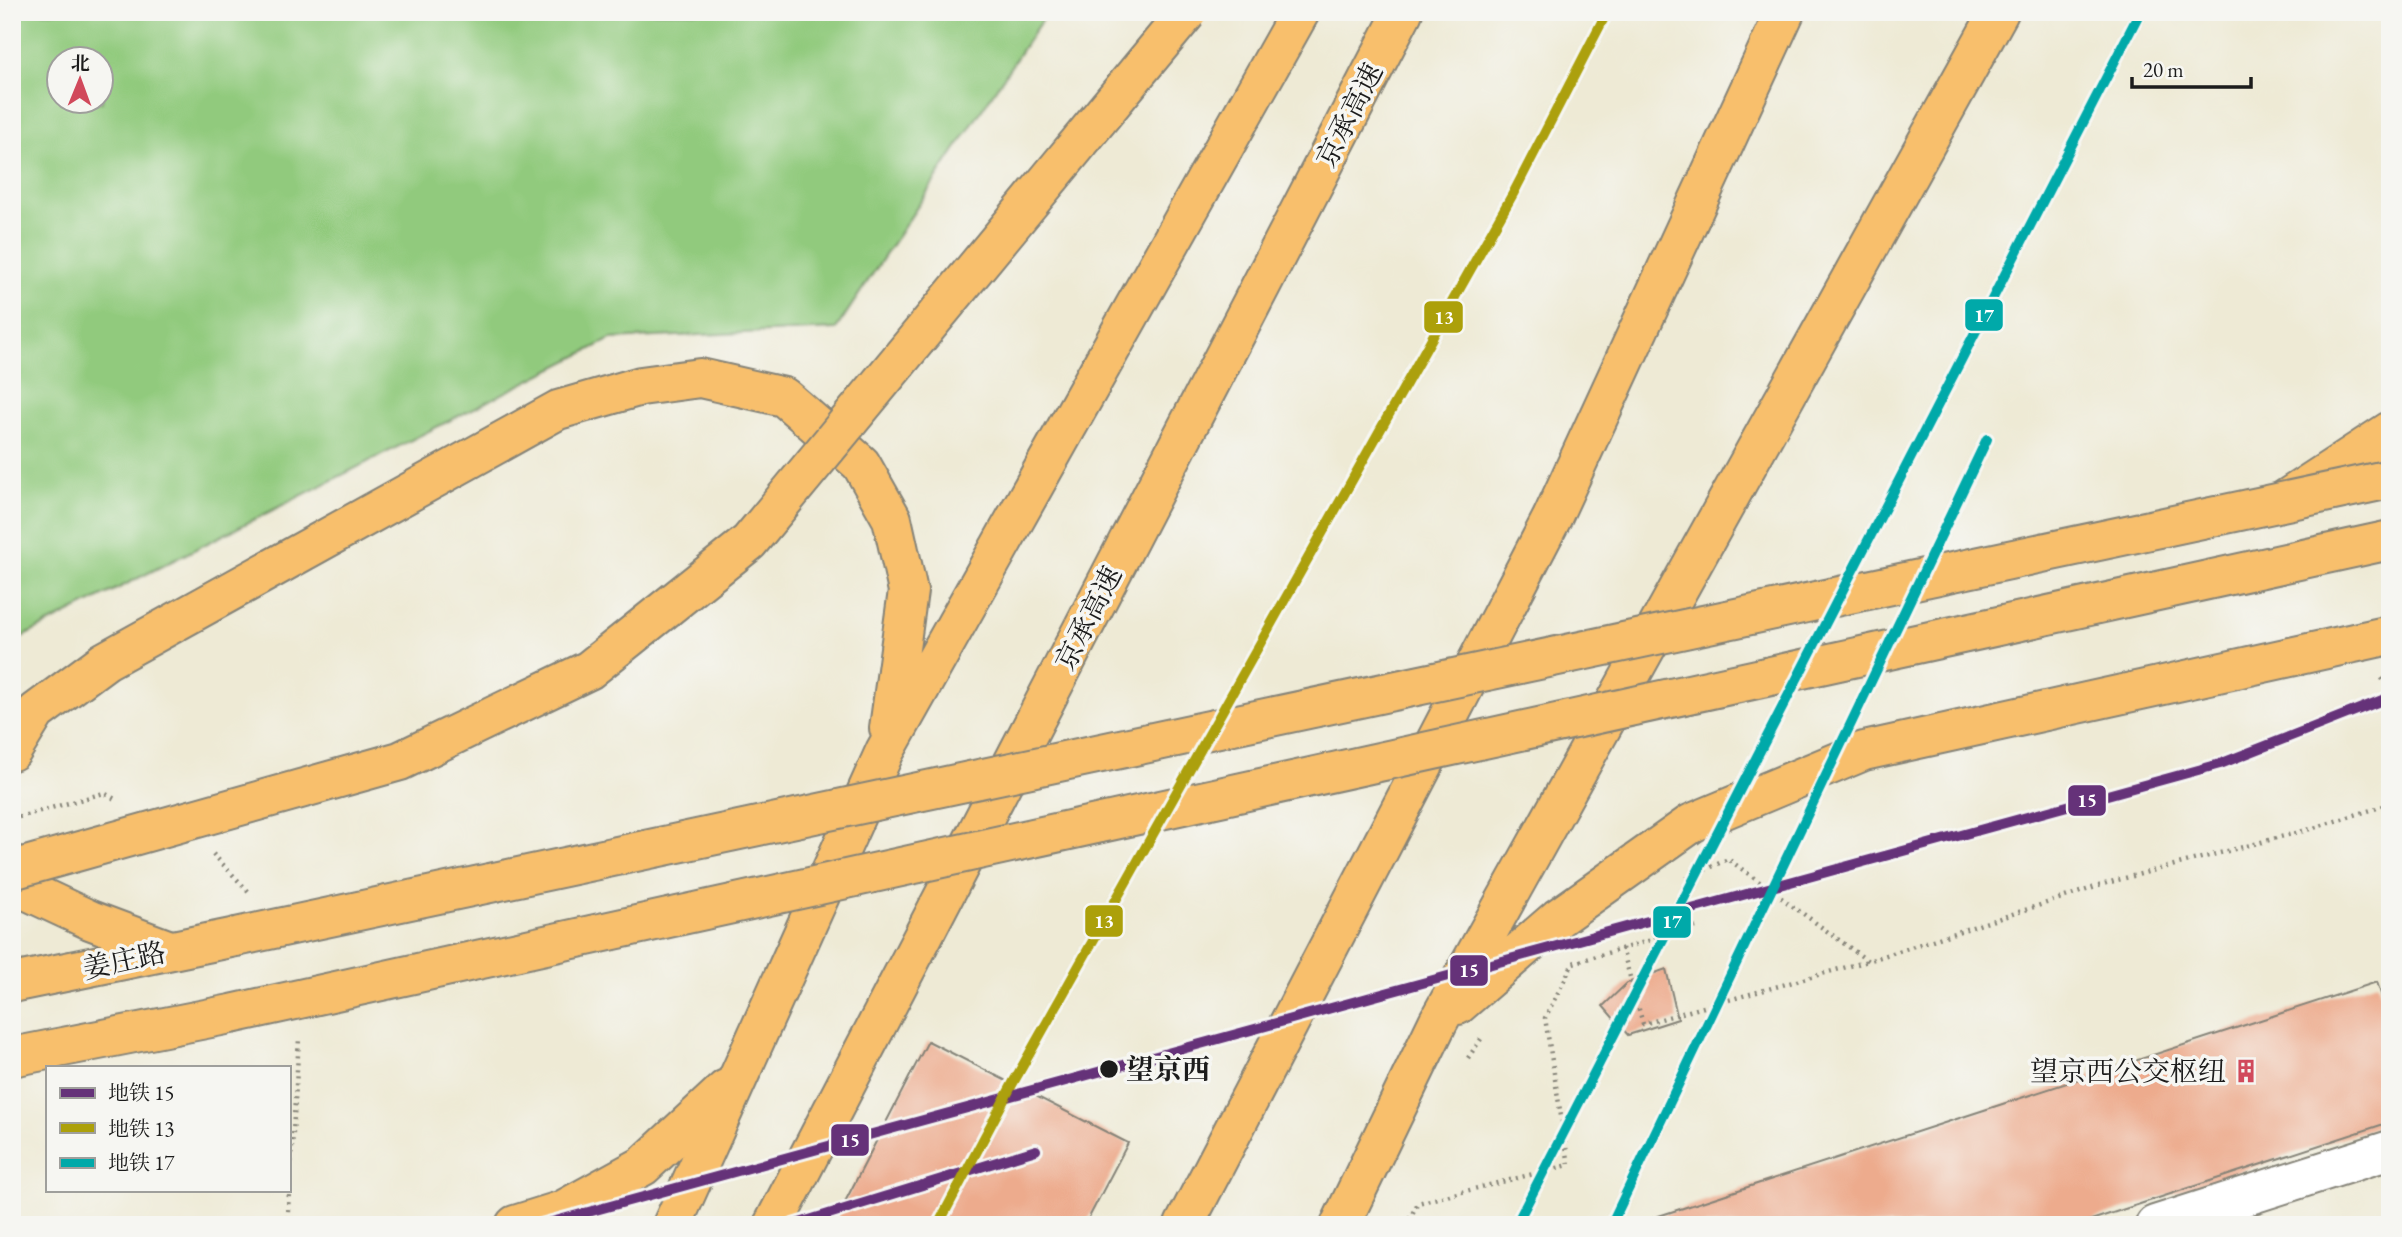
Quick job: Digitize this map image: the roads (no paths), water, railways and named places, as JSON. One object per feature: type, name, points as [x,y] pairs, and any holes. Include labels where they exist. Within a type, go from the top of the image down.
[{"type":"main road","points":[[12,870],[400,761],[589,670],[749,542],[1187,12]]},
{"type":"main road","points":[[671,1225],[886,751],[1300,12]]},
{"type":"main road","name":"京承高速","points":[[773,1225],[1403,12]]},
{"type":"main road","points":[[1184,1225],[1552,518],[1785,12]]},
{"type":"main road","points":[[1340,1225],[1438,1023],[1999,12]]},
{"type":"main road","points":[[12,751],[36,712],[104,661],[558,411],[641,386],[700,378],[784,397],[861,464],[892,519],[908,590],[886,751]]},
{"type":"main road","points":[[2282,502],[2390,431]]},
{"type":"main road","name":"姜庄路","points":[[12,983],[2390,479]]},
{"type":"main road","points":[[12,1057],[231,1014],[2390,540]]},
{"type":"main road","points":[[1438,1023],[1559,918],[1692,823],[1864,751],[2390,635]]},
{"type":"main road","points":[[12,864],[30,892],[90,920],[170,950]]},
{"type":"main road","points":[[515,1225],[563,1210],[643,1166],[737,1079]]},
{"type":"street","points":[[2155,1225],[2390,1150]]},
{"type":"metro line","name":"13","points":[[938,1225],[1013,1083],[1514,192],[1607,12]]},
{"type":"metro line","name":"17","points":[[1516,1225],[2140,12]]},
{"type":"metro line","name":"17","points":[[1611,1225],[1987,439]]},
{"type":"metro line","name":"15","points":[[541,1225],[2220,764],[2390,697]]},
{"type":"metro line","name":"15","points":[[793,1225],[1036,1150]]},
{"type":"place","name":"望京西","points":[[1109,1069]]},
{"type":"place","name":"望京西公交枢纽","points":[[2246,1071]]}]
